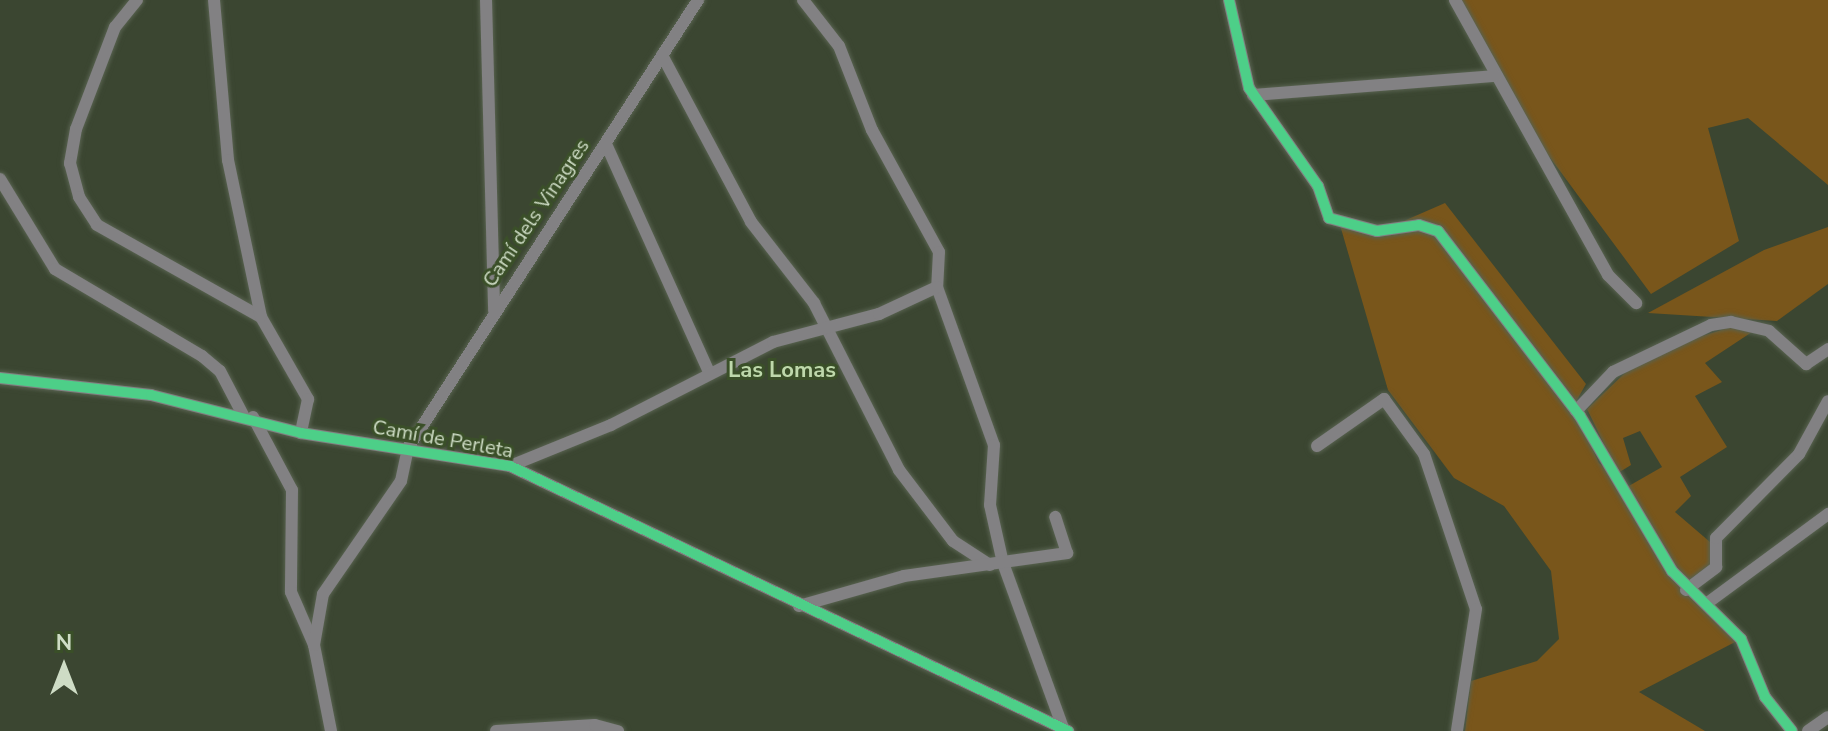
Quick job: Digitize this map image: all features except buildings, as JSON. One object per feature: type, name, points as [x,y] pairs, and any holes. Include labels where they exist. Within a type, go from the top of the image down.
[{"type":"street","points":[[137,0],[115,27],[76,129],[70,163],[79,197],[97,225],[261,317]]},
{"type":"street","points":[[214,0],[228,160],[261,317],[308,399],[301,433]]},
{"type":"street","points":[[486,0],[494,311]]},
{"type":"street","name":"Camí dels Vinagres","points":[[314,645],[323,594],[401,481],[408,448],[698,0]]},
{"type":"street","points":[[803,0],[839,46],[872,130],[931,232],[942,272],[937,287],[994,445],[990,505],[996,564],[1065,730]]},
{"type":"street","points":[[1229,0],[1253,95],[1318,186],[1329,218],[1377,231],[1419,225],[1438,231],[1576,411],[1644,534],[1686,590],[1706,604],[1741,639],[1765,697],[1792,731]]},
{"type":"street","points":[[1455,0],[1608,275],[1636,303]]},
{"type":"street","points":[[662,55],[751,222],[827,327],[899,470],[953,541],[996,564]]},
{"type":"street","points":[[1253,95],[1496,76]]},
{"type":"street","points":[[606,144],[709,372]]},
{"type":"street","points":[[0,179],[55,269],[202,356],[227,382],[248,416],[292,490],[291,592],[314,645],[331,731]]},
{"type":"street","points":[[510,466],[611,425],[709,372],[827,327],[879,314],[937,287]]},
{"type":"street","points":[[1576,411],[1613,372],[1711,325],[1769,331],[1806,364],[1828,349]]},
{"type":"street","name":"Camí de Perleta","points":[[0,378],[151,395],[248,416],[301,433],[510,466],[1065,730]]},
{"type":"street","points":[[1317,446],[1384,399],[1424,454],[1476,609],[1457,731]]},
{"type":"street","points":[[1686,590],[1716,567],[1716,538],[1799,454],[1828,401]]},
{"type":"street","points":[[1706,604],[1828,514]]},
{"type":"street","points":[[799,606],[904,576],[1067,553],[1055,517]]},
{"type":"street","points":[[1808,731],[1828,717]]},
{"type":"street","points":[[496,731],[595,725],[618,731]]},
{"type":"shaded area","points":[[1455,0],[1828,0],[1828,185],[1748,118],[1708,128],[1739,241],[1651,294],[1517,113]]},
{"type":"shaded area","points":[[1445,203],[1586,384],[1573,407],[1599,463],[1627,487],[1662,467],[1640,431],[1623,438],[1631,465],[1618,473],[1587,409],[1627,371],[1699,337],[1731,327],[1752,332],[1705,363],[1722,382],[1695,396],[1727,447],[1680,477],[1691,496],[1675,512],[1710,542],[1716,567],[1684,593],[1727,619],[1737,641],[1639,692],[1705,731],[1465,731],[1471,681],[1537,661],[1559,639],[1551,571],[1504,506],[1454,478],[1388,390],[1340,225],[1374,234]]},
{"type":"shaded area","points":[[1828,227],[1828,284],[1777,321],[1648,313],[1764,250]]},
{"type":"cycle path","points":[[1229,0],[1249,88],[1318,186],[1329,218],[1377,231],[1419,225],[1438,231],[1580,416],[1672,571],[1741,639],[1765,697],[1792,731]]},
{"type":"cycle path","points":[[0,378],[151,395],[301,433],[510,466],[1068,731]]},
{"type":"district","name":"Las Lomas","points":[[782,371]]}]
